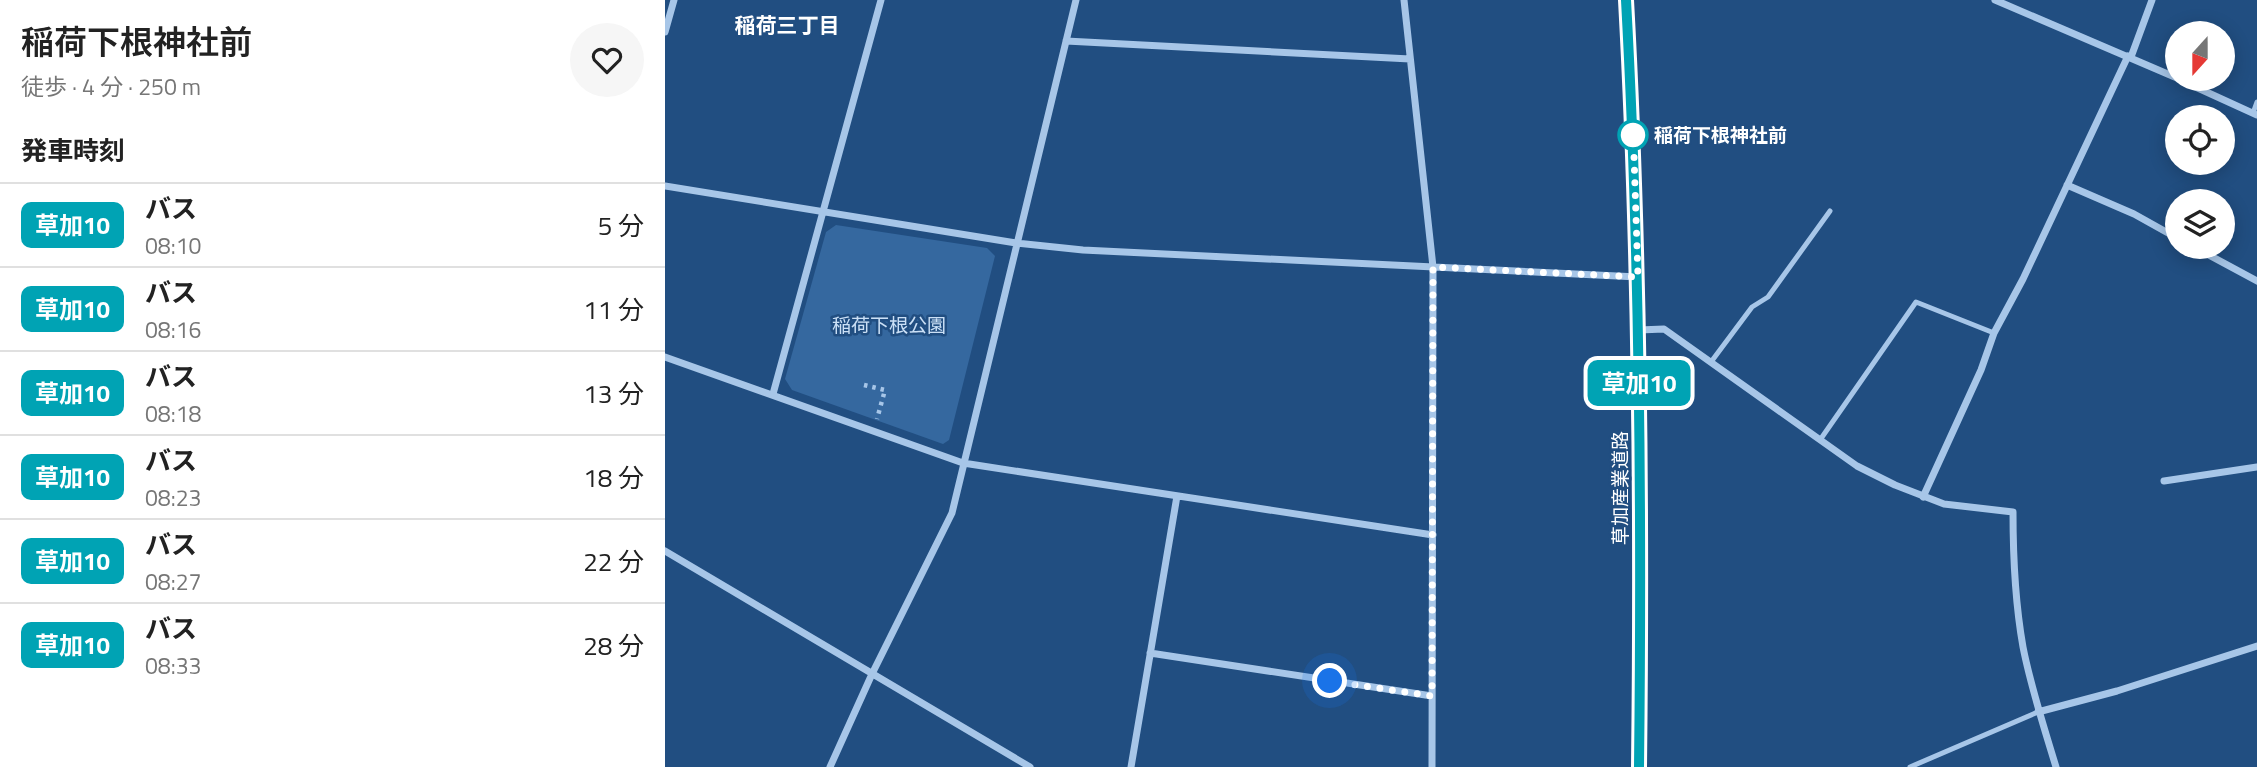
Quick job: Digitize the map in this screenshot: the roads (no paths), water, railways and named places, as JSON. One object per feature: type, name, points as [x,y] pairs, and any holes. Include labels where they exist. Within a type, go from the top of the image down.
[{"type":"main road","name":"草加産業道路","points":[[1626,0],[1639,330],[1639,767]]},
{"type":"street","points":[[665,33],[674,0]]},
{"type":"street","points":[[773,394],[881,0]]},
{"type":"street","points":[[830,767],[872,674],[952,513],[1076,0]]},
{"type":"street","points":[[1404,0],[1433,267],[1432,767]]},
{"type":"street","points":[[1995,0],[2165,72]]},
{"type":"street","points":[[1923,497],[1981,370],[1994,333],[2130,57],[2152,0]]},
{"type":"street","points":[[1066,41],[1410,59]]},
{"type":"street","points":[[2206,91],[2255,114]]},
{"type":"street","points":[[2067,185],[2165,231]]},
{"type":"street","points":[[665,186],[1016,243],[1083,250],[1638,277]]},
{"type":"street","points":[[2216,259],[2257,281]]},
{"type":"street","points":[[1639,330],[1664,329],[1857,466],[1895,485],[1944,504],[2013,512],[2013,571],[2023,647],[2038,712],[2056,767]]},
{"type":"street","points":[[665,357],[963,463],[1433,535]]},
{"type":"street","points":[[2164,481],[2257,466]]},
{"type":"street","points":[[1131,767],[1177,496]]},
{"type":"street","points":[[665,551],[1030,767]]},
{"type":"street","points":[[2038,712],[2117,691],[2257,646]]},
{"type":"street","points":[[1150,653],[1432,696]]},
{"type":"lane","points":[[2255,114],[2257,102]]},
{"type":"lane","points":[[1711,362],[1752,307],[1768,297],[1830,211]]},
{"type":"lane","points":[[1820,440],[1916,302],[1994,333]]},
{"type":"lane","points":[[1910,767],[2038,712]]},
{"type":"place","name":"稲荷下根神社前","points":[[1633,135]]},
{"type":"district","name":"稲荷三丁目","points":[[787,26]]},
{"type":"park label","name":"稲荷下根公園","points":[[889,325]]}]
